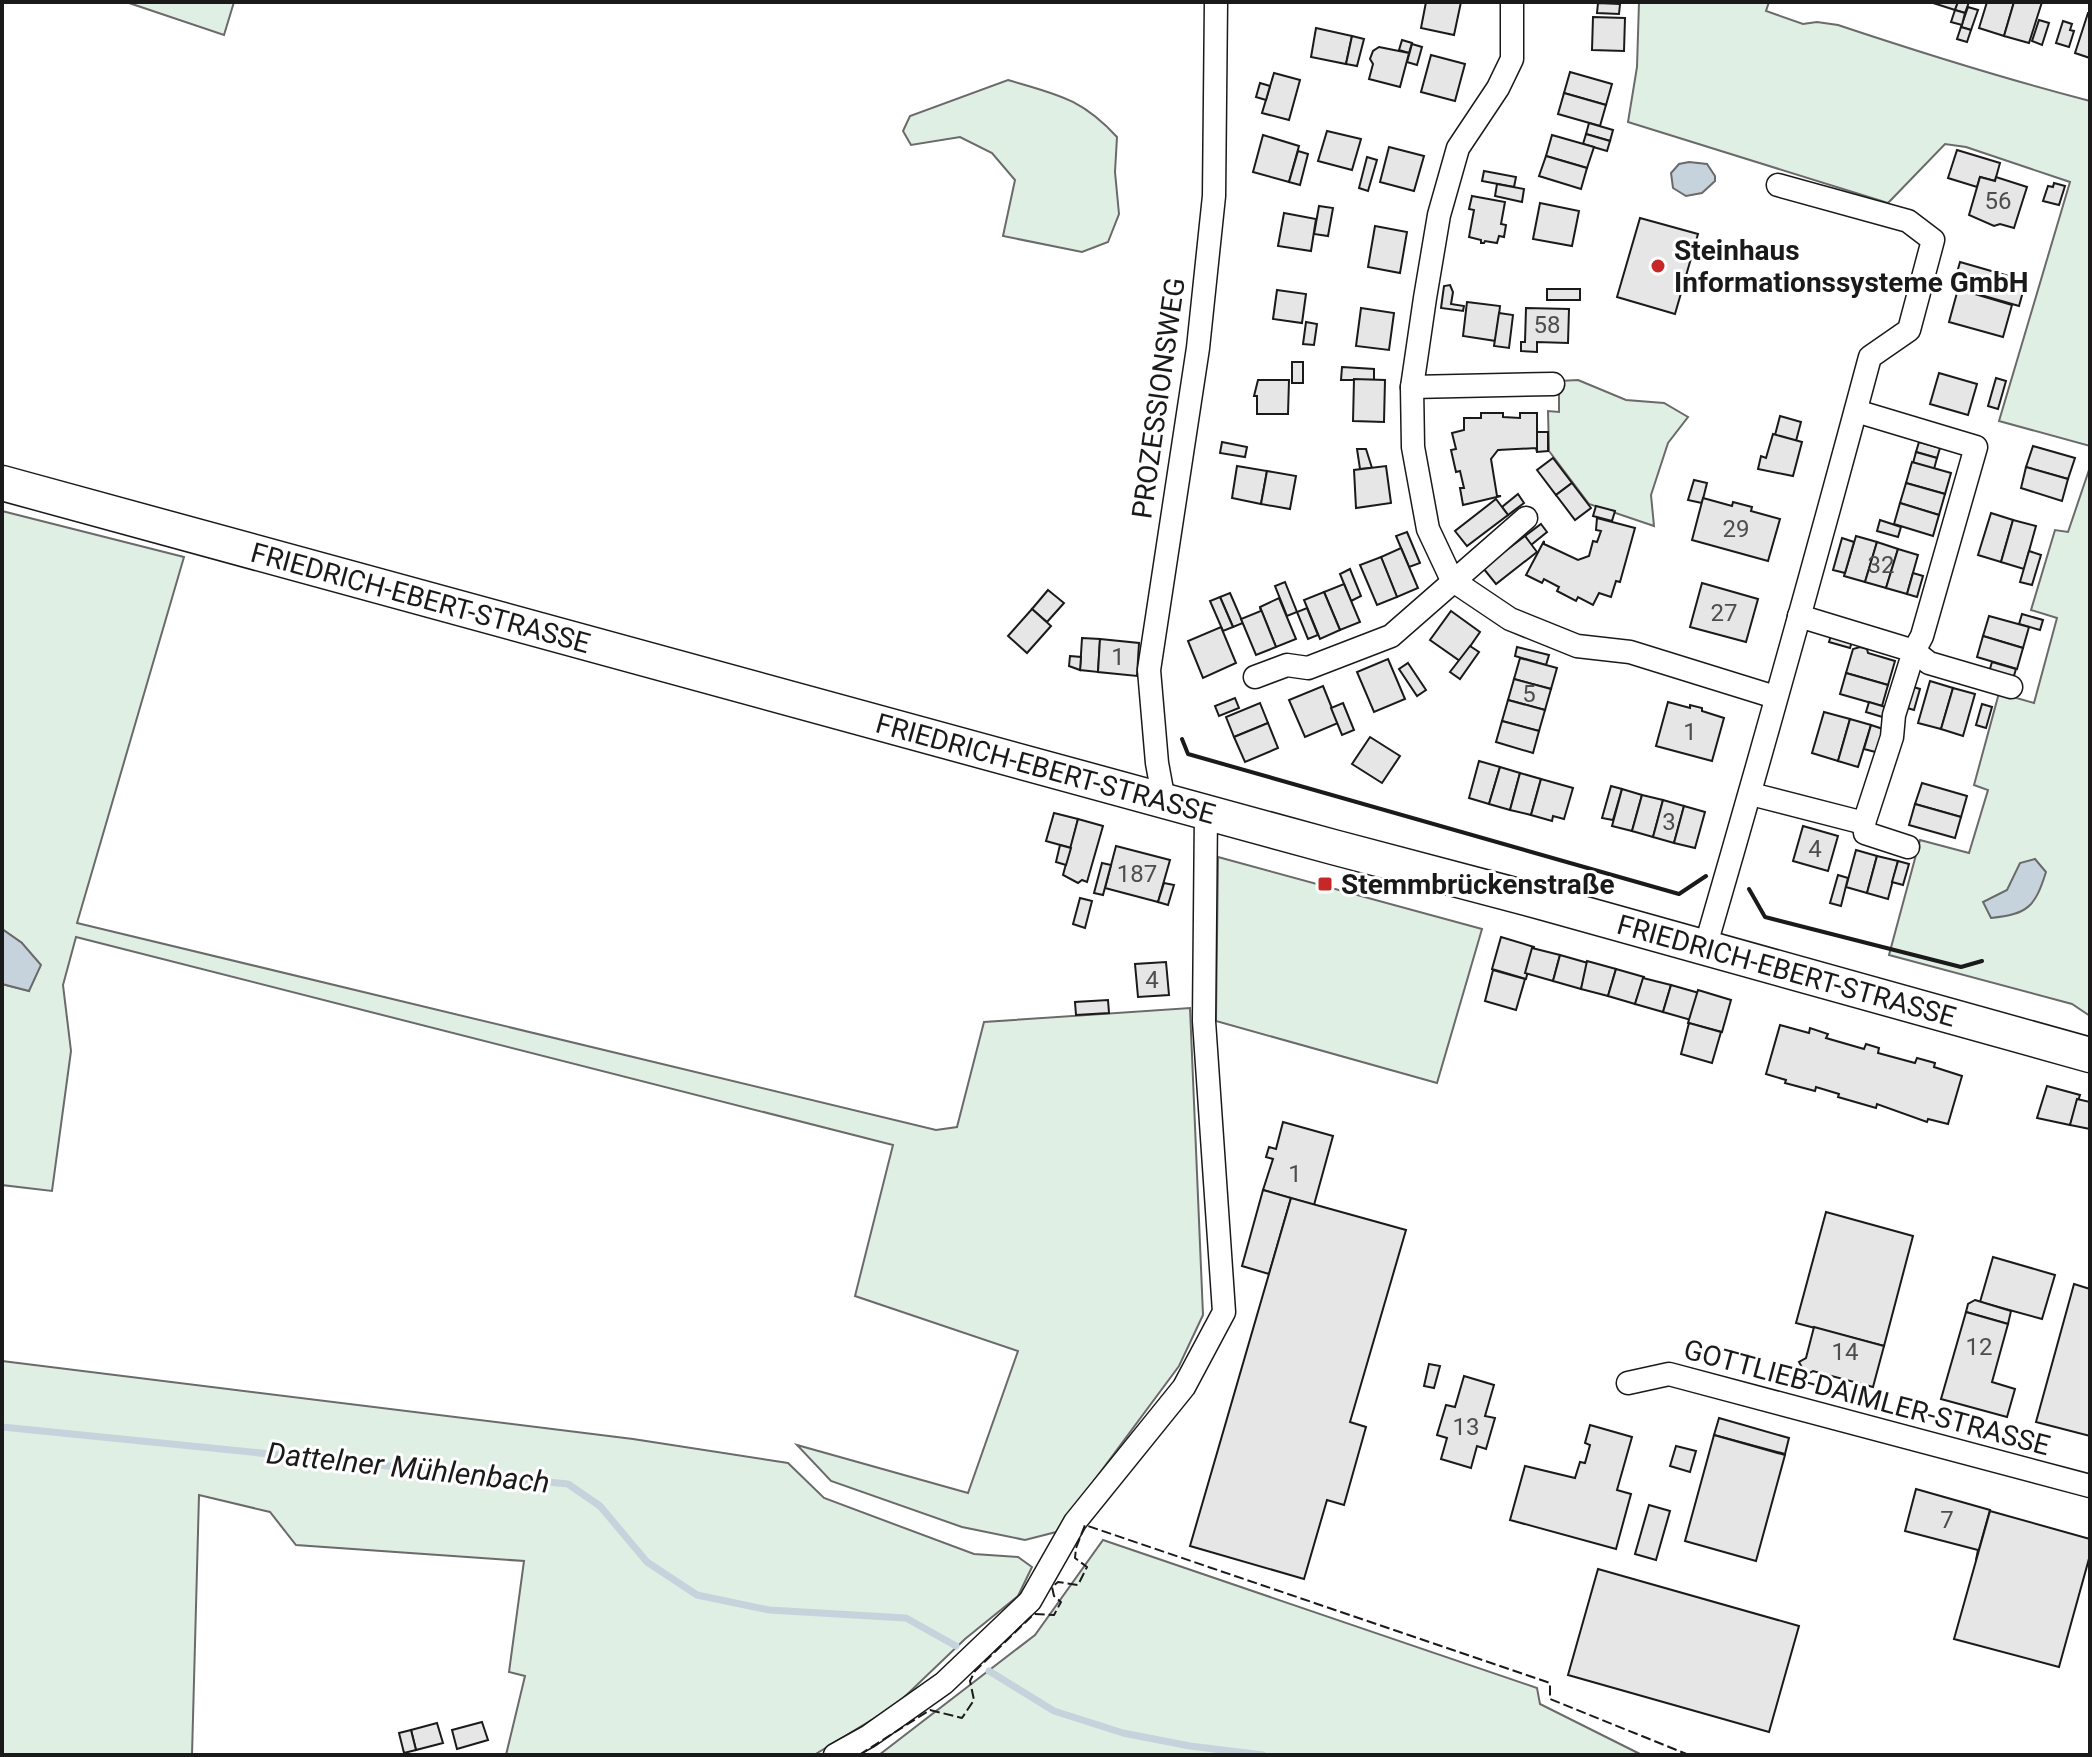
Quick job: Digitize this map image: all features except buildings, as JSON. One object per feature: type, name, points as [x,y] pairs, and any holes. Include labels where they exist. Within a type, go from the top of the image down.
[{"type":"main road","name":"FRIEDRICH-EBERT-STRASSE","points":[[2,483],[2090,1055]]},
{"type":"street","name":"PROZESSIONSWEG","points":[[1164,801],[1157,763],[1149,670],[1198,348],[1214,196],[1216,2]]},
{"type":"street","points":[[1512,2],[1512,59],[1498,88],[1458,148],[1439,215],[1412,387],[1413,447],[1428,529],[1452,580],[1510,619],[1577,646],[1630,652],[1775,697]]},
{"type":"street","points":[[1705,948],[1751,794],[1870,357],[1909,330],[1933,240],[1908,221],[1778,185]]},
{"type":"street","points":[[1412,387],[1553,384]]},
{"type":"street","points":[[1856,411],[1976,447],[1864,823],[1865,833],[1908,847]]},
{"type":"street","points":[[1255,677],[1287,665],[1308,668],[1391,636],[1526,518]]},
{"type":"street","points":[[1799,616],[1914,651],[1929,663],[2011,687]]},
{"type":"street","points":[[1751,794],[1864,823]]},
{"type":"street","points":[[835,1755],[869,1736],[944,1683],[1030,1601],[1075,1522],[1184,1387],[1224,1312],[1204,1021],[1206,812]]},
{"type":"street","name":"GOTTLIEB-DAIMLER-STRASSE","points":[[1628,1383],[1669,1374],[2090,1486]]},
{"type":"green space","points":[[126,2],[234,2],[224,35]]},
{"type":"green space","points":[[1639,2],[1769,2],[1766,11],[1803,24],[1838,25],[2090,101],[2090,446],[1999,421],[2070,182],[1966,147],[1945,144],[1888,203],[1628,122],[1637,67]]},
{"type":"green space","points":[[1008,80],[1055,94],[1080,106],[1117,137],[1115,172],[1119,214],[1108,242],[1082,252],[1003,236],[1015,180],[992,153],[960,137],[911,145],[903,131],[910,116]]},
{"type":"green space","points":[[1578,380],[1626,400],[1664,403],[1688,417],[1668,443],[1651,495],[1654,526],[1589,504],[1549,451],[1548,411],[1559,412],[1559,381]]},
{"type":"green space","points":[[2090,467],[2090,1016],[2072,1004],[1889,955],[1920,840],[1969,853],[1988,790],[1974,785],[1999,693],[2034,703],[2057,618],[2031,610],[2055,530],[2068,532]]},
{"type":"green space","points":[[2,511],[184,557],[77,923],[936,1130],[957,1127],[984,1022],[1190,1008],[1203,1315],[1179,1366],[1056,1532],[1025,1540],[962,1527],[831,1481],[797,1445],[968,1493],[1018,1351],[855,1296],[893,1145],[76,937],[63,985],[71,1051],[52,1191],[2,1185],[2,984],[29,991],[22,943],[2,929]]},
{"type":"green space","points":[[1218,857],[1482,929],[1437,1083],[1216,1021]]},
{"type":"green space","points":[[2,1361],[633,1439],[788,1463],[824,1498],[974,1554],[1018,1557],[1032,1567],[1018,1596],[965,1639],[896,1705],[814,1755],[506,1755],[525,1676],[509,1672],[524,1561],[296,1545],[270,1512],[199,1495],[192,1755],[2,1755]]},
{"type":"green space","points":[[1103,1540],[1537,1688],[1540,1704],[1642,1755],[879,1755],[1035,1635]]},
{"type":"shaded area","points":[[1679,164],[1707,164],[1715,181],[1702,193],[1686,196],[1673,188],[1671,173]]},
{"type":"shaded area","points":[[2035,859],[2046,872],[2034,901],[2022,911],[1991,918],[1983,902],[2007,890],[2020,863]]},
{"type":"shaded area","points":[[2,929],[22,943],[41,965],[29,991],[2,984]]},
{"type":"waterway","name":"Dattelner Mühlenbach","points":[[2,1427],[568,1484],[600,1506],[647,1562],[697,1595],[769,1610],[906,1618],[956,1646]]},
{"type":"waterway","name":"Dattelner Mühlenbach","points":[[989,1671],[1054,1711],[1123,1733],[1190,1746],[1263,1755]]},
{"type":"fence","points":[[859,1755],[930,1710],[962,1718],[974,1700],[970,1681],[975,1671],[1034,1614],[1054,1615],[1061,1602],[1054,1596],[1052,1587],[1058,1582],[1078,1585],[1087,1567],[1075,1558],[1085,1525],[1550,1683],[1550,1699],[1689,1755]]},
{"type":"wall","points":[[1182,739],[1188,754],[1679,894],[1706,876]]},
{"type":"wall","points":[[1749,889],[1765,917],[1961,967],[1982,961]]},
{"type":"place","name":"Steinhaus Informationssysteme GmbH","points":[[1658,266]]},
{"type":"place","name":"Stemmbrückenstraße","points":[[1325,884]]}]
